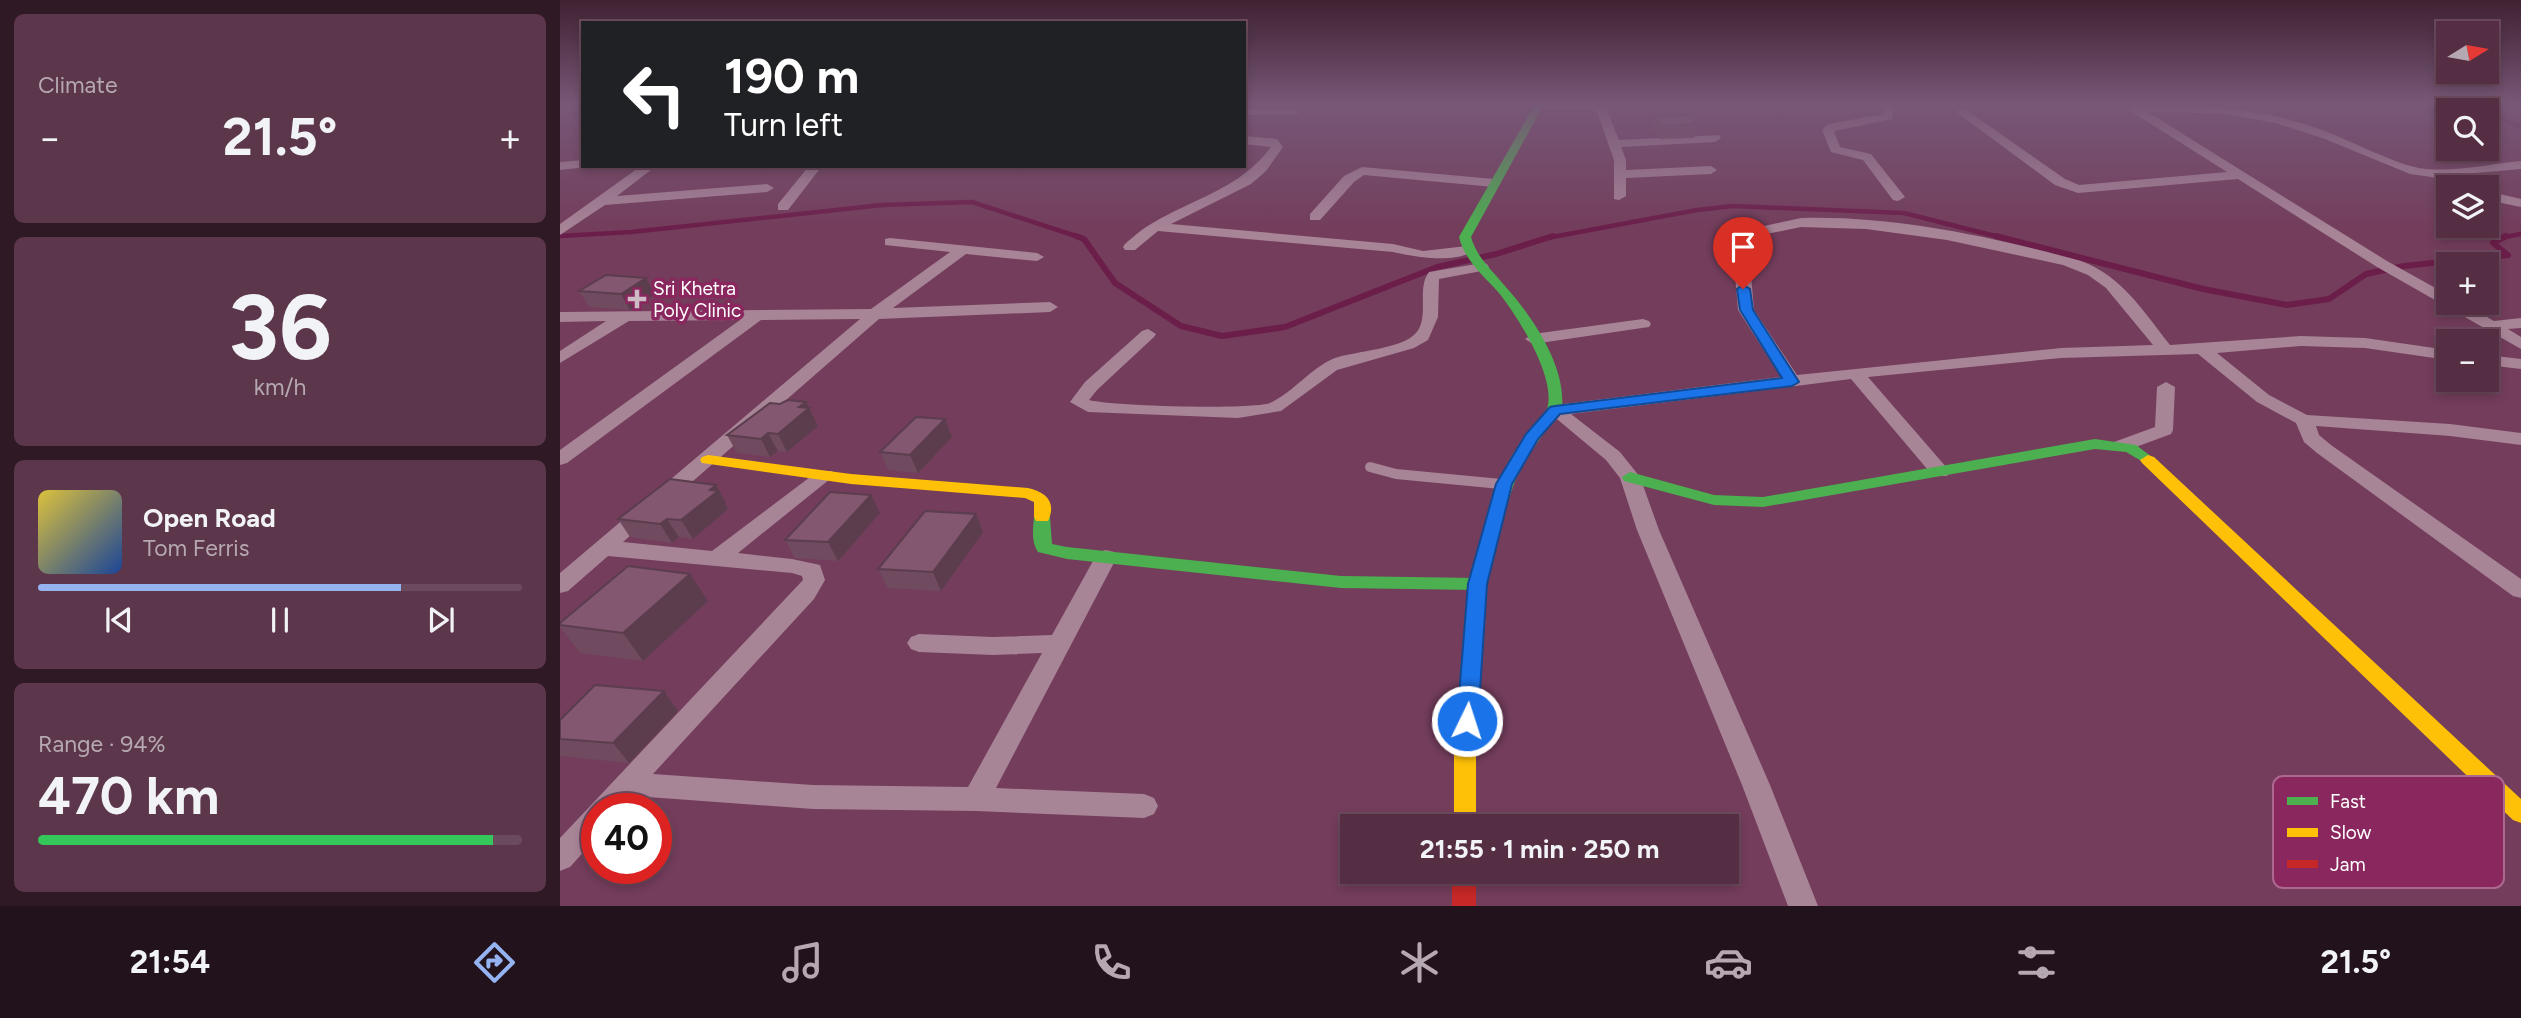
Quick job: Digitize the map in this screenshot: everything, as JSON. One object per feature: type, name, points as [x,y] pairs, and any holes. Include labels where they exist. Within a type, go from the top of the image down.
[{"type":"street","points":[[1130,247],[1155,227],[1245,181],[1262,168],[1275,146]]},
{"type":"street","points":[[1465,814],[1465,749],[1478,584],[1504,484],[1532,437],[1555,410],[1557,388],[1508,296],[1475,258],[1465,237],[1516,146]]},
{"type":"street","points":[[1616,146],[1620,160],[1619,196]]},
{"type":"street","points":[[1834,146],[1835,149],[1867,157],[1898,197]]},
{"type":"street","points":[[2010,146],[2060,182],[2078,189],[2240,175]]},
{"type":"street","points":[[2194,146],[2382,264],[2436,294]]},
{"type":"street","points":[[2350,146],[2414,171],[2434,173],[2521,164]]},
{"type":"street","points":[[560,166],[581,164]]},
{"type":"street","points":[[562,230],[647,168]]},
{"type":"street","points":[[783,208],[814,168]]},
{"type":"street","points":[[1620,174],[1711,170]]},
{"type":"street","points":[[1315,216],[1349,179],[1362,172],[1494,183]]},
{"type":"street","points":[[2434,173],[2439,175]]},
{"type":"street","points":[[602,201],[767,188]]},
{"type":"street","points":[[2499,200],[2521,203]]},
{"type":"street","points":[[1733,236],[1793,223],[1811,222],[1900,228],[1960,237],[2076,264],[2103,277],[2165,350]]},
{"type":"street","points":[[1155,227],[1475,258]]},
{"type":"street","points":[[890,242],[1037,257]]},
{"type":"street","points":[[560,585],[875,314],[964,249]]},
{"type":"street","points":[[1148,334],[1091,386],[1079,402],[1088,407],[1238,413],[1261,411],[1285,402],[1317,374],[1338,363],[1367,353],[1412,344],[1422,337],[1429,326],[1431,279],[1434,275],[1475,258]]},
{"type":"street","points":[[1743,275],[1746,310],[1792,382]]},
{"type":"street","points":[[560,317],[875,314],[1050,307]]},
{"type":"street","points":[[560,459],[757,315]]},
{"type":"street","points":[[2473,315],[2521,344]]},
{"type":"street","points":[[560,358],[625,316]]},
{"type":"street","points":[[2493,326],[2521,323]]},
{"type":"street","points":[[1533,339],[1643,324]]},
{"type":"street","points":[[1555,410],[1998,357],[2202,349],[2301,341],[2396,347],[2436,353]]},
{"type":"street","points":[[2202,349],[2271,405],[2304,420],[2450,430],[2512,439],[2521,452]]},
{"type":"street","points":[[2499,361],[2521,364]]},
{"type":"street","points":[[1855,373],[1940,472]]},
{"type":"street","points":[[2121,446],[2164,430],[2166,387]]},
{"type":"street","points":[[1555,410],[1613,456],[1630,477],[1648,530],[1756,785],[1802,906]]},
{"type":"street","points":[[2304,420],[2311,438],[2324,449],[2521,590]]},
{"type":"street","points":[[1630,477],[1714,500],[1763,502],[2095,444],[2130,448],[2149,461],[2482,776]]},
{"type":"street","points":[[708,460],[825,475],[1028,493],[1042,499],[1039,538],[1044,548],[1341,582],[1478,584]]},
{"type":"street","points":[[716,559],[825,475]]},
{"type":"street","points":[[605,548],[793,566],[812,570],[814,580],[806,593],[619,793]]},
{"type":"street","points":[[976,799],[1106,557]]},
{"type":"street","points":[[919,643],[993,646],[1059,643]]},
{"type":"street","points":[[628,784],[813,797],[976,799],[1144,806]]},
{"type":"street","points":[[2504,797],[2521,813]]},
{"type":"street","points":[[560,858],[581,835]]},
{"type":"street","points":[[1464,884],[1464,906]]},
{"type":"lane","points":[[1370,467],[1396,474],[1504,484]]},
{"type":"building","points":[[606,275],[646,278],[621,294],[579,291]]},
{"type":"building","points":[[788,400],[806,402],[799,407],[809,408],[778,434],[768,433],[761,439],[727,435],[770,403],[780,404]]},
{"type":"building","points":[[916,417],[945,419],[910,455],[880,452]]},
{"type":"building","points":[[670,479],[716,485],[710,490],[718,491],[681,520],[667,519],[660,524],[618,519]]},
{"type":"building","points":[[830,492],[871,495],[828,542],[785,540]]},
{"type":"building","points":[[925,511],[976,514],[933,572],[878,569]]},
{"type":"building","points":[[628,566],[690,574],[623,633],[560,625],[560,623]]},
{"type":"building","points":[[595,685],[664,691],[613,743],[560,739],[560,720]]},
{"type":"waterway","points":[[560,236],[631,232],[882,205],[972,202],[1077,236]]},
{"type":"waterway","points":[[1547,238],[1697,210],[1733,206],[1904,213],[2003,238]]},
{"type":"waterway","points":[[2504,237],[2521,234]]},
{"type":"waterway","points":[[1077,236],[1082,238]]},
{"type":"waterway","points":[[1077,236],[1084,239],[1115,283],[1181,326],[1222,336],[1285,327],[1437,267],[1496,254],[1553,236]]},
{"type":"waterway","points":[[1996,236],[2203,289],[2287,305],[2329,299],[2366,274],[2404,266],[2508,255],[2493,243],[2504,237]]},
{"type":"traffic: fast","points":[[1497,510],[1507,481],[1521,454],[1553,412],[1556,396],[1548,367],[1524,320],[1471,254],[1465,237],[1516,146]]},
{"type":"traffic: fast","points":[[1630,477],[1714,500],[1763,502],[2095,444],[2130,448],[2148,460]]},
{"type":"traffic: fast","points":[[1042,517],[1041,536],[1044,548],[1067,553],[1341,582],[1478,584]]},
{"type":"traffic: slow","points":[[708,460],[851,479],[1028,493],[1042,499],[1042,517]]},
{"type":"traffic: slow","points":[[2148,460],[2482,776]]},
{"type":"traffic: slow","points":[[1465,814],[1465,749],[1478,584],[1497,510]]},
{"type":"traffic: slow","points":[[2504,797],[2521,813]]},
{"type":"traffic: jam","points":[[1464,884],[1464,906]]},
{"type":"place","name":"Sri Khetra Poly Clinic","points":[[637,299]]},
{"type":"route","points":[[1467,721],[1478,584],[1504,484],[1532,437],[1555,410],[1792,382],[1756,329],[1746,310],[1743,289]]}]
